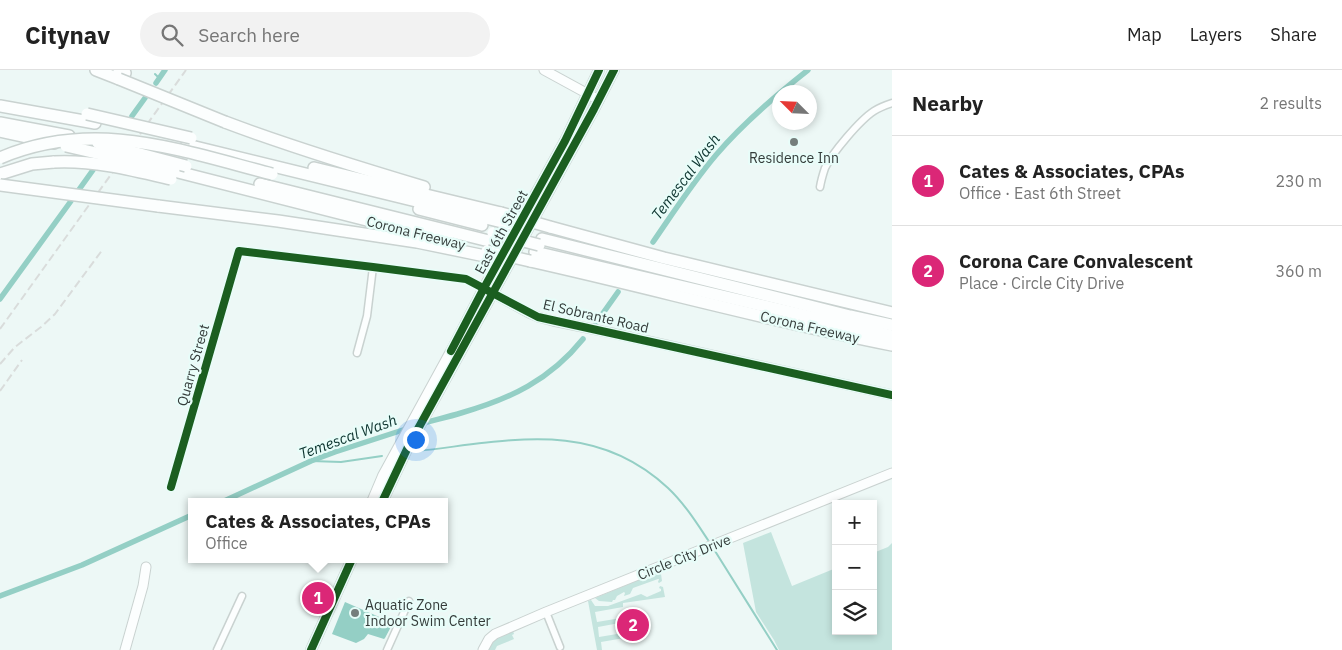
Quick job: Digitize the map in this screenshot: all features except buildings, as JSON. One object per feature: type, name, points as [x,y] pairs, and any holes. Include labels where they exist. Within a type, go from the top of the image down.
[{"type":"highway","points":[[96,70],[121,74],[225,122],[305,151],[428,188],[445,199]]},
{"type":"highway","name":"Corona Freeway","points":[[0,100],[87,114],[189,142],[445,199],[493,235],[497,259],[512,257],[540,243],[655,271],[825,332],[892,345]]},
{"type":"highway","points":[[0,106],[189,142],[493,235]]},
{"type":"highway","points":[[0,123],[68,141],[493,235],[540,243],[655,271],[892,334]]},
{"type":"highway","points":[[0,131],[68,141],[173,175]]},
{"type":"highway","points":[[0,158],[52,142],[104,138],[165,146],[493,235]]},
{"type":"highway","points":[[0,165],[12,160],[59,149],[82,146],[120,146],[164,153],[271,176]]},
{"type":"highway","points":[[0,174],[32,164],[66,161],[173,175]]},
{"type":"highway","name":"Corona Freeway","points":[[173,175],[231,185],[365,220],[493,235],[540,243],[655,271],[892,313]]},
{"type":"highway","points":[[0,185],[278,221],[417,242],[493,235]]},
{"type":"highway","points":[[655,271],[892,323]]},
{"type":"main road","name":"East 6th Street","points":[[384,498],[565,141],[598,70]]},
{"type":"main road","name":"East 6th Street","points":[[374,498],[399,447],[453,348],[599,100],[614,70]]},
{"type":"main road","points":[[311,650],[350,563]]},
{"type":"street","points":[[544,70],[599,100]]},
{"type":"street","points":[[820,187],[825,168],[847,138],[872,112],[892,103]]},
{"type":"street","name":"El Sobrante Road","points":[[239,251],[373,266],[466,279],[538,317],[892,395]]},
{"type":"street","name":"Quarry Street","points":[[171,486],[239,251]]},
{"type":"street","points":[[357,353],[367,316],[373,266]]},
{"type":"street","name":"Circle City Drive","points":[[483,650],[489,639],[495,634],[892,473]]},
{"type":"street","points":[[124,650],[143,586],[146,567]]},
{"type":"street","points":[[217,650],[242,596]]},
{"type":"street","points":[[387,650],[408,601]]},
{"type":"street","points":[[546,612],[560,647]]},
{"type":"shaded area","points":[[771,532],[792,586],[832,570],[832,635],[877,635],[877,551],[888,547],[892,543],[892,650],[779,650],[756,612],[743,543]]},
{"type":"shaded area","points":[[658,572],[661,574],[662,581],[659,583],[658,579],[633,588],[630,594],[624,596],[624,592],[612,602],[599,601],[595,598]]},
{"type":"shaded area","points":[[660,586],[663,587],[665,597],[623,603],[623,607],[595,612],[597,622],[627,617],[624,619],[625,622],[598,627],[599,637],[629,632],[630,637],[601,642],[602,650],[597,650],[588,601],[591,600],[595,606],[608,606],[641,594],[647,597],[661,591]]},
{"type":"shaded area","name":"Aquatic Zone Indoor Swim Center","points":[[345,602],[393,623],[385,638],[368,634],[364,639],[356,643],[332,634]]},
{"type":"shaded area","points":[[513,631],[514,639],[497,646],[495,650],[487,650],[494,640]]},
{"type":"waterway","points":[[156,83],[165,70]]},
{"type":"waterway","name":"Temescal Wash","points":[[653,242],[699,176],[726,143],[760,110],[808,70]]},
{"type":"waterway","points":[[155,74],[159,78]]},
{"type":"waterway","points":[[132,116],[145,98]]},
{"type":"waterway","points":[[78,191],[93,170]]},
{"type":"waterway","points":[[0,299],[71,201]]},
{"type":"waterway","name":"Temescal Wash","points":[[596,323],[618,292]]},
{"type":"waterway","name":"Temescal Wash","points":[[420,424],[479,407],[528,386],[557,366],[583,339]]},
{"type":"waterway","name":"Temescal Wash","points":[[231,498],[311,461],[409,428]]},
{"type":"waterway","points":[[418,451],[517,440],[549,440],[580,443],[610,451],[639,466],[668,488],[685,506],[708,540]]},
{"type":"waterway","points":[[311,461],[341,462],[382,456]]},
{"type":"waterway","name":"Temescal Wash","points":[[0,596],[82,565],[188,517]]},
{"type":"waterway","points":[[715,551],[777,650]]},
{"type":"railway","points":[[0,329],[186,70]]},
{"type":"railway","points":[[0,364],[15,347],[55,314],[103,249]]},
{"type":"railway","points":[[0,391],[22,360]]},
{"type":"cycle path","points":[[451,351],[565,141],[599,70]]},
{"type":"cycle path","points":[[384,498],[408,447],[614,70]]},
{"type":"cycle path","points":[[171,487],[239,251],[466,279],[538,317],[892,395]]},
{"type":"cycle path","points":[[311,650],[350,563]]},
{"type":"place","name":"Residence Inn","points":[[794,142]]},
{"type":"place","name":"Cates & Associates, CPAs","points":[[318,598]]},
{"type":"place","name":"Aquatic Zone Indoor Swim Center","points":[[355,613]]},
{"type":"place","name":"Corona Care Convalescent","points":[[633,625]]}]
